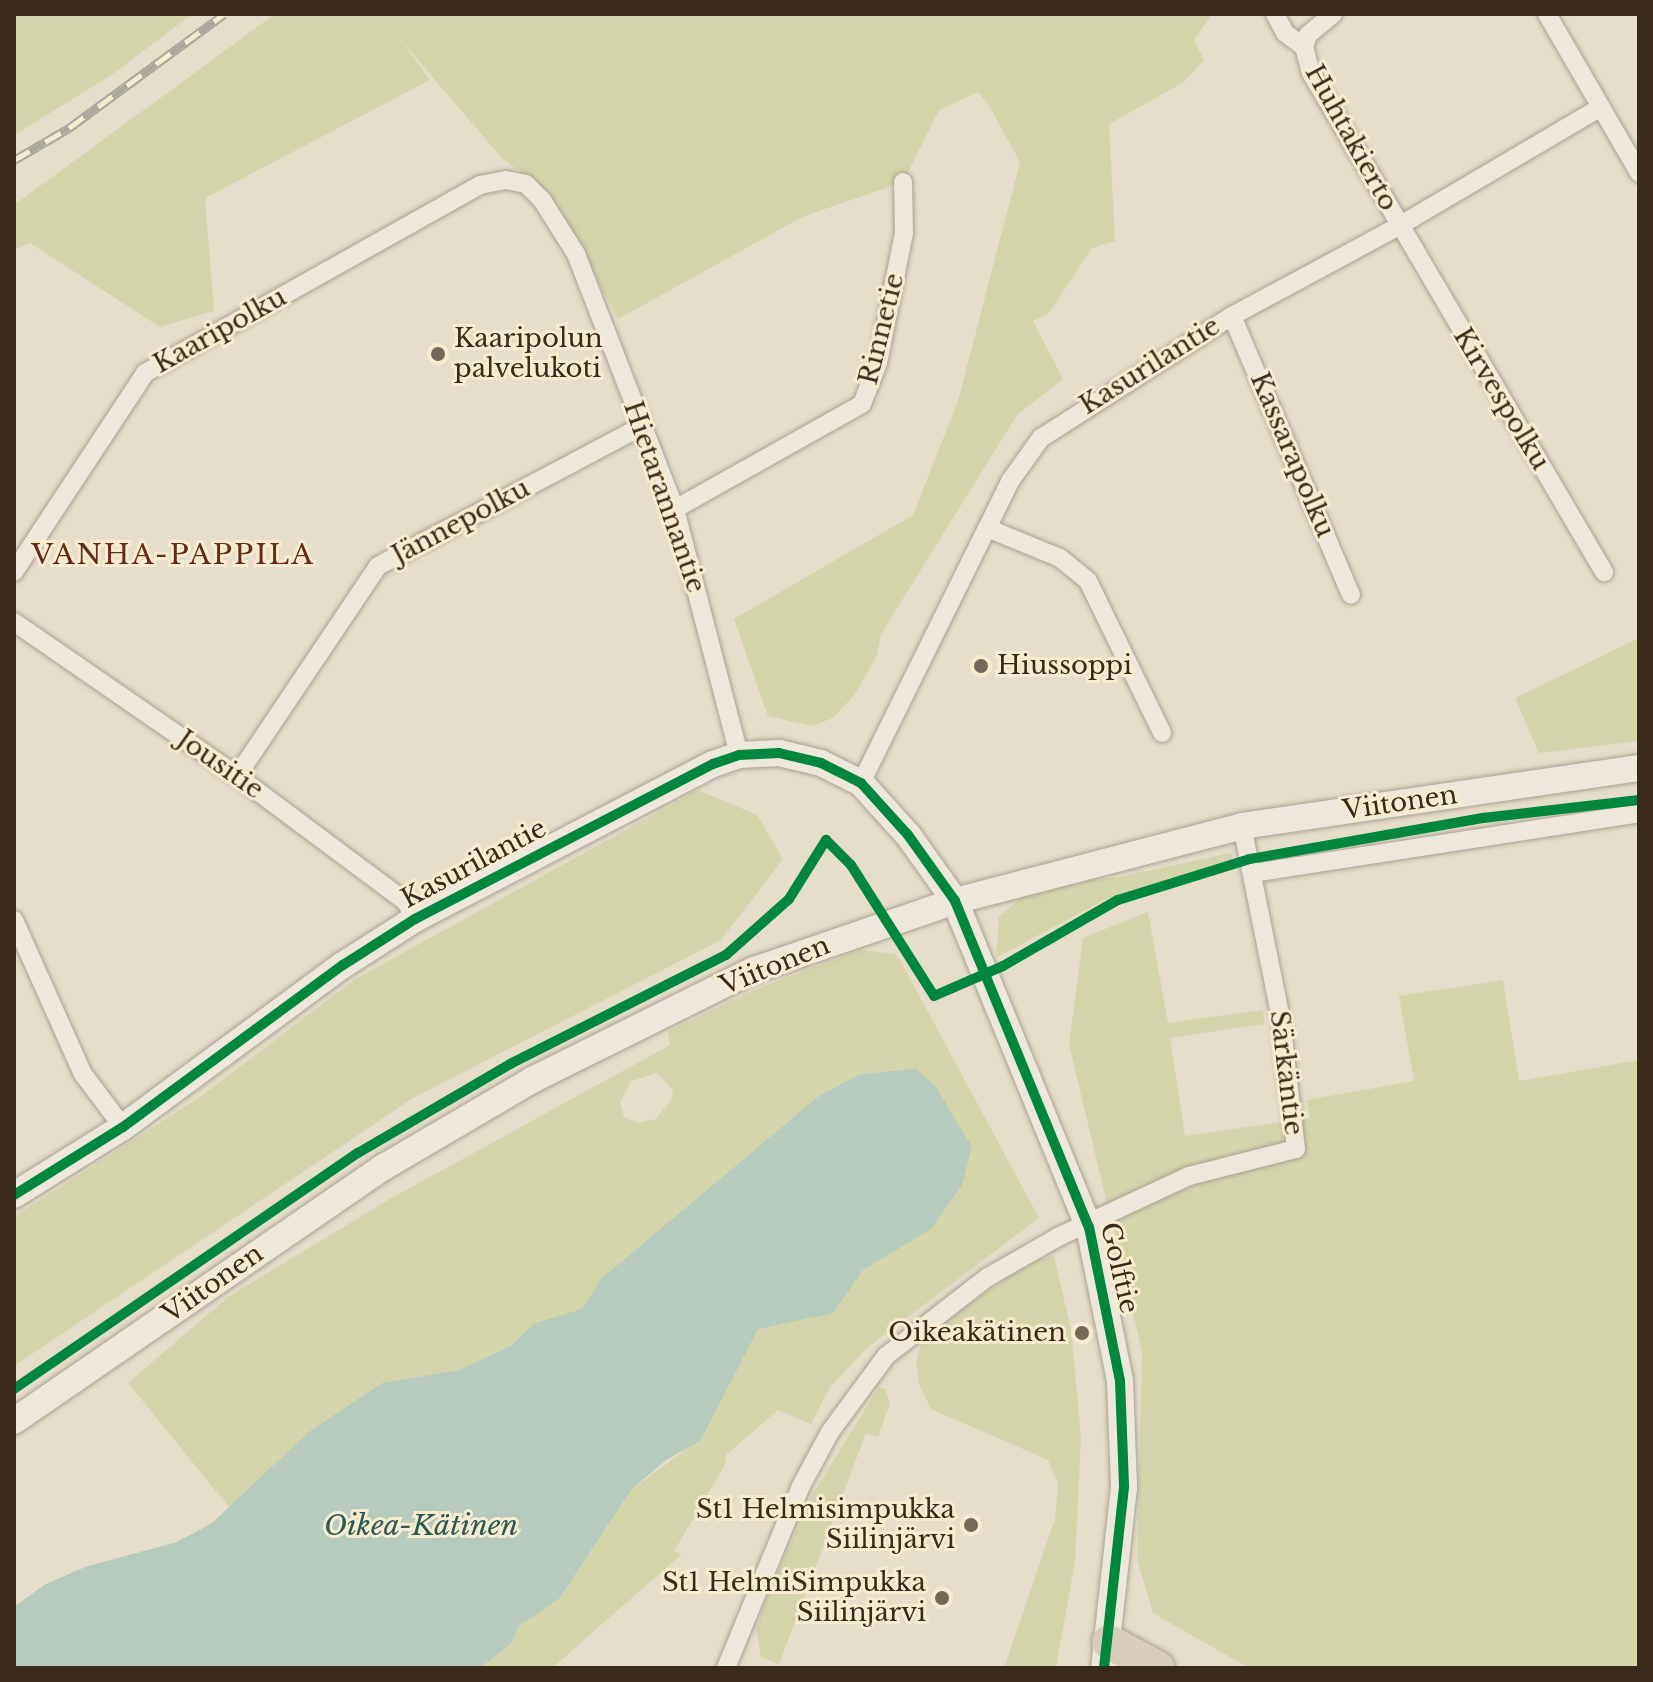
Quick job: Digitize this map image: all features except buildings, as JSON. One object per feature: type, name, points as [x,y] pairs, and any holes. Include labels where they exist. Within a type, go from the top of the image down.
[{"type":"highway","points":[[1107,1655],[1158,1668]]},
{"type":"street","points":[[1275,14],[1285,33],[1304,47]]},
{"type":"street","name":"Huhtakierto","points":[[1333,14],[1315,25],[1304,47],[1311,73],[1399,226]]},
{"type":"street","points":[[1547,14],[1639,173]]},
{"type":"street","name":"Kasurilantie","points":[[861,783],[987,528],[1041,438],[1232,316],[1399,226],[1601,107]]},
{"type":"street","name":"Hietarannantie","points":[[506,180],[526,184],[542,200],[576,254],[675,509],[739,755]]},
{"type":"street","name":"Kaaripolku","points":[[14,572],[145,373],[480,185],[506,180]]},
{"type":"street","name":"Rinnetie","points":[[675,509],[862,404],[878,363],[904,233],[903,182]]},
{"type":"street","name":"Kirvespolku","points":[[1399,226],[1604,572]]},
{"type":"street","name":"Kassarapolku","points":[[1232,316],[1351,595]]},
{"type":"street","name":"Jännepolku","points":[[237,776],[378,566],[641,427]]},
{"type":"street","points":[[987,528],[1060,558],[1088,581],[1162,733]]},
{"type":"street","name":"Jousitie","points":[[14,622],[237,776],[406,902],[415,919]]},
{"type":"street","name":"Kasurilantie","points":[[14,1195],[123,1127],[343,965],[415,919],[739,755],[779,753],[821,763],[861,783],[908,835],[955,901]]},
{"type":"street","name":"Viitonen","points":[[14,1421],[384,1167],[532,1080],[754,970],[955,901],[1242,826],[1639,768]]},
{"type":"street","points":[[1253,873],[1639,813]]},
{"type":"street","name":"Särkäntie","points":[[1089,1227],[1189,1176],[1296,1149],[1281,1019],[1242,826]]},
{"type":"street","name":"Golftie","points":[[955,901],[1089,1227],[1120,1381],[1124,1487],[1107,1655]]},
{"type":"street","points":[[14,920],[83,1074],[123,1127]]},
{"type":"street","points":[[726,1668],[801,1486],[830,1432],[877,1366],[988,1277],[1058,1237],[1089,1227]]},
{"type":"green space","points":[[14,14],[192,14],[110,76],[14,135]]},
{"type":"green space","points":[[275,14],[1212,14],[1194,40],[1204,60],[1184,82],[1109,124],[1115,241],[1092,248],[1049,313],[1033,321],[1063,379],[1017,415],[881,634],[877,655],[855,694],[833,718],[812,726],[768,716],[734,619],[913,515],[958,401],[1020,162],[988,104],[978,92],[939,110],[903,182],[802,217],[618,319],[550,194],[502,158],[399,38],[430,80],[205,198],[214,311],[160,327],[30,243],[14,250],[14,205]]},
{"type":"green space","points":[[1639,638],[1639,741],[1539,753],[1515,698]]},
{"type":"green space","points":[[698,790],[757,815],[783,859],[721,940],[413,1098],[14,1366],[14,1217],[200,1097],[354,980]]},
{"type":"green space","points":[[1230,853],[1234,858],[1104,900],[996,958],[999,917],[1022,897],[1063,882],[1119,877]]},
{"type":"green space","points":[[1148,912],[1168,1023],[1263,1010],[1264,1024],[1170,1038],[1185,1136],[1310,1118],[1307,1100],[1414,1081],[1399,996],[1503,980],[1519,1081],[1639,1060],[1639,1668],[1249,1668],[1153,1613],[1137,1559],[1142,1352],[1069,1044],[1083,938]]},
{"type":"green space","points":[[860,950],[895,954],[1039,1218],[867,1348],[830,1387],[811,1424],[778,1410],[726,1455],[724,1467],[674,1551],[682,1554],[552,1668],[480,1668],[511,1644],[518,1627],[559,1599],[631,1490],[683,1452],[533,1324],[512,1345],[459,1370],[382,1383],[229,1507],[128,1383],[228,1297],[388,1200],[670,1045],[668,1031],[757,989]],"holes":[[[657,1073],[673,1090],[672,1099],[656,1119],[638,1123],[624,1117],[620,1103],[631,1081]]]},
{"type":"green space","points":[[1054,1256],[1071,1330],[1081,1437],[1075,1561],[1056,1668],[1004,1668],[1055,1519],[1058,1484],[1048,1460],[931,1409],[919,1384],[916,1364],[921,1342],[935,1329],[1027,1263]]},
{"type":"green space","points":[[879,1387],[885,1389],[890,1403],[878,1437],[866,1433],[779,1664],[761,1657],[756,1628],[768,1594],[811,1497]]},
{"type":"water","name":"Oikea-Kätinen","points":[[916,1069],[936,1087],[972,1147],[962,1185],[931,1229],[863,1270],[833,1313],[758,1329],[700,1441],[666,1460],[631,1490],[559,1599],[518,1627],[511,1644],[480,1668],[14,1668],[14,1607],[44,1585],[85,1567],[177,1542],[212,1523],[309,1432],[382,1383],[459,1370],[512,1345],[533,1324],[582,1309],[602,1278],[819,1096],[860,1074]]},
{"type":"railway","points":[[14,160],[69,128],[224,14]]},
{"type":"cycle path","points":[[14,1195],[123,1127],[343,965],[415,919],[713,764],[739,755],[779,753],[821,763],[861,783],[908,835],[955,901],[1089,1227],[1120,1381],[1124,1487],[1104,1668]]},
{"type":"cycle path","points":[[14,1389],[358,1153],[512,1063],[726,955],[789,899],[826,840],[851,865],[934,996],[1003,966],[1118,900],[1250,859],[1483,818],[1639,800]]},
{"type":"place","name":"Kaaripolun palvelukoti","points":[[438,354]]},
{"type":"place","name":"Hiussoppi","points":[[981,666]]},
{"type":"place","name":"Oikeakätinen","points":[[1082,1333]]},
{"type":"place","name":"St1 Helmisimpukka Siilinjärvi","points":[[971,1525]]},
{"type":"place","name":"St1 HelmiSimpukka Siilinjärvi","points":[[942,1598]]},
{"type":"district","name":"VANHA-PAPPILA","points":[[173,555]]}]
